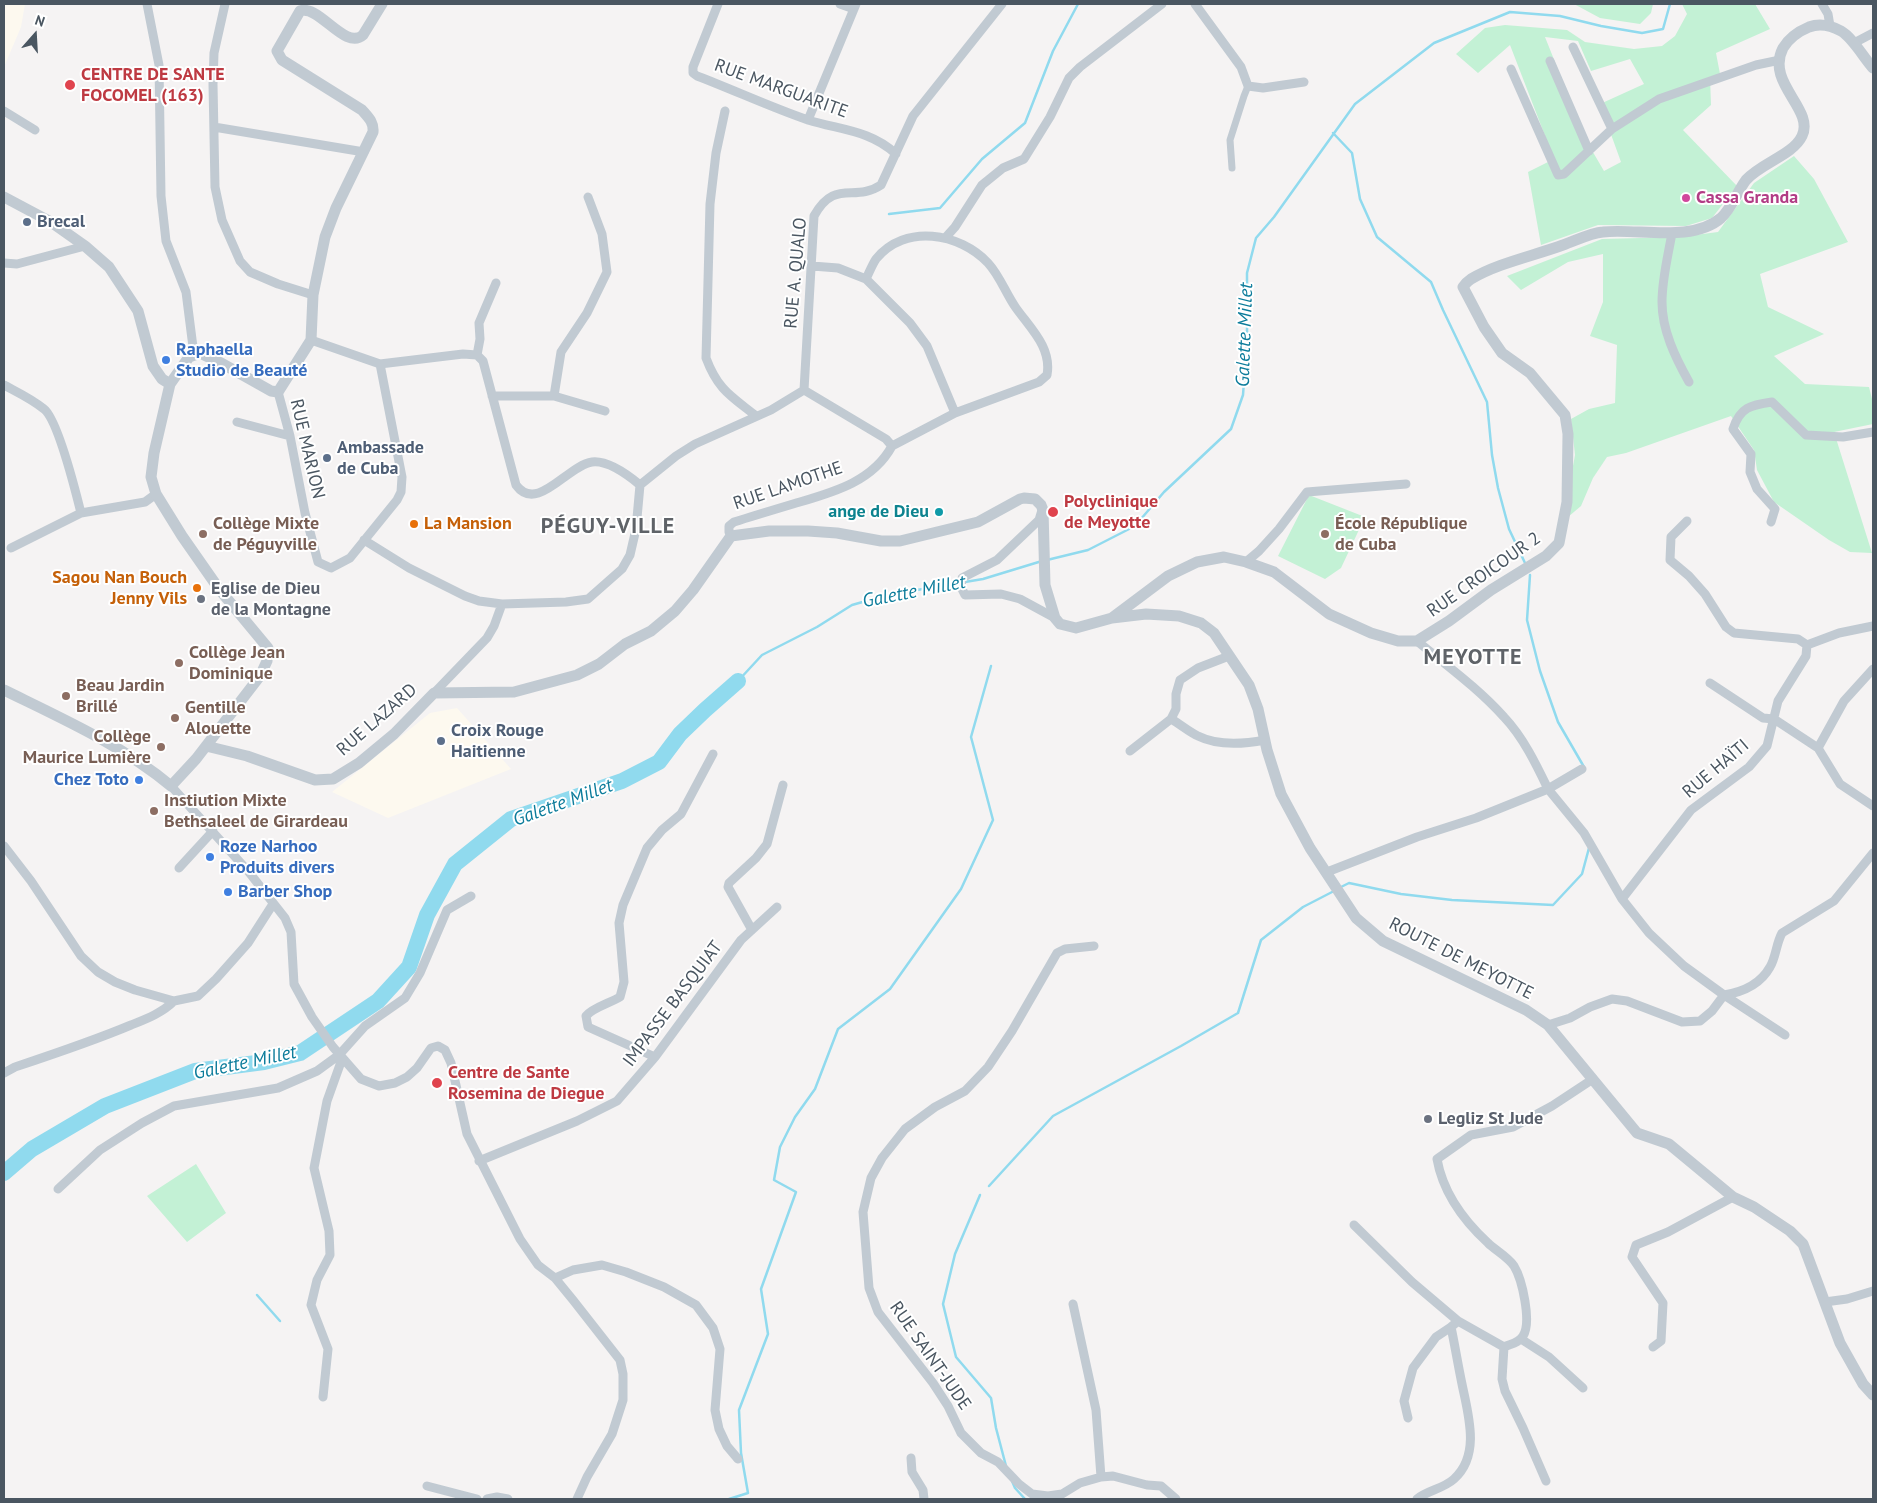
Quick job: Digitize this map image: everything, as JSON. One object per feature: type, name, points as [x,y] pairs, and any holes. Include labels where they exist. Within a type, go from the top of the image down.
[{"type":"street","points":[[147,4],[160,65],[161,196],[166,241],[186,292],[194,354]]},
{"type":"street","points":[[225,4],[214,53],[215,187],[222,220],[240,261],[250,272],[259,277],[313,295]]},
{"type":"street","points":[[171,786],[206,746],[260,676],[267,661],[268,648],[219,589],[182,536],[156,494],[151,477],[154,453],[170,384],[189,358],[194,354],[200,353],[271,391],[278,392],[311,340],[313,295],[325,237],[336,208],[364,152],[374,126],[370,118],[362,110],[282,60],[277,51],[300,11],[310,11],[346,36],[359,39],[363,36],[382,4]]},
{"type":"street","name":"RUE MARGUARITE","points":[[718,4],[693,67],[693,73],[808,120],[872,137],[896,154]]},
{"type":"street","points":[[808,120],[855,6],[840,4]]},
{"type":"street","name":"RUE A. QUALO","points":[[804,390],[814,216],[828,197],[836,194],[874,190],[881,185],[913,116],[1002,4]]},
{"type":"street","points":[[866,279],[876,260],[894,244],[918,236],[946,237],[956,227],[982,185],[1004,168],[1024,159],[1050,117],[1069,78],[1080,67],[1162,4]]},
{"type":"street","points":[[1194,4],[1241,67],[1248,86],[1230,140],[1232,168]]},
{"type":"street","points":[[1822,4],[1828,14],[1830,26]]},
{"type":"street","points":[[1511,69],[1558,175],[1564,174],[1612,129],[1659,99],[1756,65],[1780,60],[1780,54],[1788,40],[1801,30],[1816,24],[1830,26],[1843,32],[1873,68]]},
{"type":"street","points":[[1854,43],[1873,33]]},
{"type":"street","points":[[1573,47],[1612,129]]},
{"type":"street","name":"RUE CROICOUR 2","points":[[1417,641],[1450,622],[1491,590],[1546,556],[1559,543],[1567,502],[1568,434],[1565,415],[1530,373],[1502,352],[1484,327],[1463,287],[1469,280],[1493,270],[1601,232],[1672,233],[1700,229],[1720,218],[1747,180],[1766,164],[1794,147],[1802,137],[1805,127],[1800,112],[1779,74],[1780,60]]},
{"type":"street","points":[[1550,61],[1588,151]]},
{"type":"street","points":[[1248,86],[1264,88],[1304,82]]},
{"type":"street","points":[[4,111],[35,130]]},
{"type":"street","points":[[725,111],[716,153],[710,204],[706,358],[712,375],[720,387],[756,416]]},
{"type":"street","points":[[214,127],[364,152]]},
{"type":"street","points":[[4,198],[51,222],[110,266],[138,311],[153,366],[162,379],[170,384]]},
{"type":"street","points":[[554,396],[561,352],[586,313],[607,272],[602,234],[588,198]]},
{"type":"street","points":[[1672,233],[1662,304],[1668,335],[1676,358],[1688,382]]},
{"type":"street","name":"RUE LAMOTHE","points":[[730,536],[728,532],[734,522],[846,488],[877,467],[888,455],[892,446],[955,413],[1040,382],[1047,375],[1048,368],[1043,346],[1007,295],[996,274],[972,249],[946,237]]},
{"type":"street","points":[[4,263],[17,264],[85,246]]},
{"type":"street","points":[[812,266],[838,268],[866,279],[910,323],[927,346],[955,413]]},
{"type":"street","points":[[477,355],[480,339],[479,323],[496,282]]},
{"type":"street","points":[[311,340],[380,364],[463,354],[477,355],[483,361],[516,485],[520,491],[527,494],[546,491],[574,470],[591,462],[602,463],[630,477],[640,485]]},
{"type":"street","name":"RUE MARION","points":[[278,392],[290,436],[305,514],[318,562],[331,568],[350,558],[397,500],[401,492],[402,477],[380,364]]},
{"type":"street","points":[[4,385],[44,409],[53,419],[73,481],[81,514]]},
{"type":"street","points":[[364,540],[409,568],[480,602],[502,604],[566,602],[588,599],[622,569],[630,555],[636,529],[640,485],[676,456],[695,444],[771,410],[804,390],[886,439],[892,446]]},
{"type":"street","points":[[492,396],[554,396],[605,411]]},
{"type":"street","points":[[1771,522],[1775,509],[1757,490],[1750,472],[1751,454],[1733,429],[1736,418],[1752,405],[1772,402],[1806,435],[1843,437],[1873,432]]},
{"type":"street","points":[[238,422],[290,436]]},
{"type":"street","points":[[1246,562],[1279,529],[1307,492],[1406,484]]},
{"type":"street","points":[[11,548],[81,514],[144,502],[156,494]]},
{"type":"street","name":"RUE LAMOTHE","points":[[434,693],[514,692],[577,675],[599,664],[625,644],[651,631],[675,611],[693,590],[730,536],[808,531],[836,533],[881,541],[900,541],[978,522],[1024,498],[1035,499],[1041,505],[1042,510]]},
{"type":"street","points":[[1042,510],[1045,585],[1055,618]]},
{"type":"street","points":[[1042,510],[1038,520],[996,560],[962,578],[960,583],[966,595],[1001,594],[1020,599],[1055,618],[1060,624],[1076,628],[1112,618],[1168,576],[1197,562],[1224,557],[1246,562],[1274,572],[1329,614],[1398,641],[1417,641],[1505,717],[1530,752],[1548,789],[1584,833],[1622,899],[1649,933],[1672,957],[1724,995],[1785,1035]]},
{"type":"street","points":[[1687,521],[1671,538],[1670,560],[1689,576],[1705,594],[1726,627],[1734,634],[1798,639],[1807,645],[1839,633],[1873,626]]},
{"type":"street","name":"RUE LAZARD","points":[[206,746],[247,756],[315,780],[333,779],[359,764],[394,734],[434,693],[487,638],[494,626],[502,604]]},
{"type":"street","name":"ROUTE DE MEYOTTE","points":[[1112,618],[1146,614],[1178,616],[1200,623],[1214,633],[1249,685],[1258,708],[1265,740],[1281,794],[1310,848],[1356,918],[1383,941],[1526,1010],[1548,1025],[1637,1133],[1668,1144],[1733,1197],[1754,1207],[1790,1230],[1803,1244],[1840,1343],[1863,1384],[1873,1395]]},
{"type":"street","name":"RUE HAÏTI","points":[[1622,899],[1691,810],[1749,767],[1767,746],[1778,701],[1806,656],[1807,645]]},
{"type":"street","points":[[1130,751],[1171,719],[1176,709],[1176,694],[1180,680],[1198,668],[1229,656]]},
{"type":"street","points":[[1818,748],[1844,701],[1873,669]]},
{"type":"street","points":[[1710,683],[1763,718],[1774,719],[1818,748],[1840,784],[1873,806]]},
{"type":"street","points":[[4,690],[106,742],[154,772],[171,786],[213,831],[285,918],[291,932],[294,984],[312,1017],[338,1053],[361,1079],[379,1086],[396,1083],[407,1078],[417,1068],[431,1048],[438,1046],[445,1050],[451,1063],[467,1134],[520,1240],[538,1265],[555,1278],[620,1360],[623,1374],[623,1400],[612,1434],[587,1477],[577,1499]]},
{"type":"street","points":[[1171,719],[1198,736],[1205,738],[1245,744],[1265,740]]},
{"type":"street","points":[[655,1057],[588,1027],[586,1016],[590,1010],[607,1005],[620,997],[624,982],[619,923],[623,905],[647,848],[662,830],[681,814],[700,783],[713,754]]},
{"type":"street","points":[[1327,872],[1417,837],[1476,818],[1548,789],[1582,769]]},
{"type":"street","points":[[752,930],[728,887],[729,883],[756,858],[767,844],[783,786]]},
{"type":"street","points":[[179,868],[213,831]]},
{"type":"street","points":[[4,846],[31,881],[81,956],[98,972],[115,982],[135,990],[174,1001],[198,996],[216,979],[248,943],[273,904]]},
{"type":"street","points":[[1548,1025],[1570,1018],[1590,1007],[1612,999],[1627,1001],[1682,1022],[1700,1021],[1712,1012],[1724,995],[1735,993],[1757,984],[1770,967],[1777,941],[1782,933],[1834,901],[1873,853]]},
{"type":"street","points":[[58,1189],[100,1150],[142,1123],[174,1106],[278,1088],[317,1071],[338,1053],[364,1026],[404,998],[420,973],[447,910],[471,896]]},
{"type":"street","name":"IMPASSE BASQUIAT","points":[[479,1161],[617,1101],[655,1057],[741,940],[777,907]]},
{"type":"street","name":"RUE SAINT-JUDE","points":[[1094,946],[1060,950],[1012,1031],[988,1067],[965,1091],[935,1107],[905,1129],[882,1158],[871,1178],[863,1212],[870,1288],[878,1312],[933,1384],[948,1406],[961,1433],[981,1453],[998,1462],[1019,1484],[1032,1494],[1048,1496],[1062,1494],[1080,1483],[1101,1477],[1113,1476],[1147,1485],[1161,1486],[1176,1499]]},
{"type":"street","points":[[4,1073],[155,1015],[174,1001]]},
{"type":"street","points":[[324,1398],[328,1349],[311,1305],[317,1280],[330,1255],[329,1231],[314,1168],[338,1053]]},
{"type":"street","points":[[1504,1347],[1521,1339],[1527,1326],[1526,1308],[1521,1285],[1513,1265],[1470,1226],[1452,1200],[1441,1177],[1437,1159],[1471,1135],[1513,1127],[1552,1106],[1593,1079]]},
{"type":"street","points":[[1653,1347],[1661,1341],[1663,1303],[1632,1257],[1636,1245],[1668,1232],[1733,1197]]},
{"type":"street","points":[[1354,1225],[1455,1324],[1504,1347]]},
{"type":"street","points":[[555,1278],[573,1270],[602,1265],[664,1287],[696,1305],[713,1328],[720,1349],[715,1410],[719,1429],[727,1446],[738,1459]]},
{"type":"street","points":[[1825,1302],[1873,1292]]},
{"type":"street","points":[[1073,1304],[1096,1410],[1101,1477]]},
{"type":"street","points":[[1408,1418],[1404,1401],[1413,1368],[1436,1337],[1455,1324]]},
{"type":"street","points":[[1417,1499],[1424,1493],[1445,1485],[1455,1478],[1465,1464],[1470,1444],[1470,1419],[1455,1324]]},
{"type":"street","points":[[1521,1339],[1549,1357],[1583,1388]]},
{"type":"street","points":[[1504,1347],[1502,1379],[1505,1391],[1527,1436],[1546,1482]]},
{"type":"street","points":[[911,1458],[912,1472],[923,1490],[924,1499]]},
{"type":"street","points":[[427,1486],[477,1499]]},
{"type":"street","points":[[487,1499],[497,1497],[508,1499]]},
{"type":"shaded area","points":[[4,4],[25,4],[21,27],[4,67]]},
{"type":"shaded area","name":"Croix Rouge Haitienne","points":[[457,708],[511,769],[388,818],[332,792],[430,713]]},
{"type":"green space","points":[[1574,4],[1653,4],[1651,13],[1640,24],[1600,18]]},
{"type":"green space","points":[[1682,4],[1755,4],[1770,29],[1716,53],[1720,74],[1710,77],[1711,105],[1683,130],[1737,186],[1712,218],[1686,226],[1598,225],[1541,245],[1528,172],[1554,159],[1510,45],[1478,73],[1456,54],[1485,28],[1505,25],[1567,30],[1585,42],[1634,49],[1662,46],[1675,36],[1687,14]],"holes":[[[1545,37],[1578,41],[1591,71],[1630,59],[1644,84],[1600,104],[1621,162],[1604,171],[1587,142]]]},
{"type":"green space","points":[[1794,156],[1814,179],[1848,242],[1760,274],[1768,307],[1824,334],[1774,356],[1805,384],[1869,387],[1873,403],[1873,424],[1834,432],[1872,553],[1850,552],[1829,540],[1774,502],[1757,470],[1754,450],[1731,416],[1626,453],[1607,457],[1593,478],[1581,506],[1568,517],[1570,482],[1575,455],[1571,419],[1589,409],[1615,403],[1617,345],[1590,336],[1603,302],[1603,254],[1568,262],[1521,290],[1507,276],[1602,239],[1680,237],[1718,232],[1754,183]]},
{"type":"green space","points":[[1309,495],[1365,517],[1341,568],[1325,579],[1278,556]]},
{"type":"green space","points":[[196,1164],[226,1213],[187,1242],[147,1196]]},
{"type":"waterway","points":[[889,214],[940,208],[982,159],[1025,123],[1053,51],[1078,4]]},
{"type":"waterway","name":"Galette Millet","points":[[1047,560],[1088,550],[1135,526],[1164,492],[1231,429],[1243,395],[1247,340],[1247,273],[1256,238],[1274,217],[1355,104],[1434,43],[1510,12],[1560,16],[1642,33],[1663,29],[1670,4]]},
{"type":"waterway","points":[[1333,133],[1352,153],[1360,199],[1377,237],[1431,282],[1487,402],[1492,455],[1498,488],[1509,529],[1525,563]]},
{"type":"waterway","name":"Galette Millet","points":[[738,681],[762,655],[817,627],[852,605],[887,595],[983,579],[1042,561]]},
{"type":"waterway","points":[[1530,575],[1527,620],[1540,671],[1558,722],[1584,767]]},
{"type":"waterway","points":[[729,1499],[748,1493],[741,1453],[739,1410],[768,1334],[761,1289],[796,1192],[774,1180],[780,1147],[795,1117],[815,1089],[838,1029],[890,989],[961,889],[993,820],[971,737],[991,666]]},
{"type":"waterway","name":"Galette Millet","points":[[4,1173],[32,1149],[105,1106],[195,1071],[264,1062],[300,1053],[378,1001],[409,967],[427,915],[455,864],[511,819],[622,781],[659,762],[680,734],[738,681]]},
{"type":"waterway","points":[[1341,887],[1349,883],[1401,894],[1452,900],[1553,905],[1582,874],[1589,848]]},
{"type":"waterway","points":[[989,1186],[1053,1116],[1238,1013],[1261,940],[1303,907],[1334,891]]},
{"type":"waterway","points":[[980,1195],[955,1254],[943,1304],[956,1357],[991,1398],[996,1428],[1006,1466]]},
{"type":"waterway","points":[[257,1295],[280,1321]]},
{"type":"waterway","points":[[1012,1481],[1015,1488],[1025,1499]]},
{"type":"place","name":"CENTRE DE SANTE FOCOMEL (163)","points":[[70,85]]},
{"type":"place","name":"Cassa Granda","points":[[1686,198]]},
{"type":"place","name":"Brecal","points":[[27,222]]},
{"type":"place","name":"Raphaella Studio de Beauté","points":[[166,360]]},
{"type":"place","name":"Ambassade de Cuba","points":[[327,458]]},
{"type":"place","name":"ange de Dieu","points":[[939,512]]},
{"type":"place","name":"Polyclinique de Meyotte","points":[[1053,512]]},
{"type":"place","name":"La Mansion","points":[[414,524]]},
{"type":"place","name":"Collège Mixte de Péguyville","points":[[203,534]]},
{"type":"place","name":"École République de Cuba","points":[[1325,534]]},
{"type":"place","name":"Sagou Nan Bouch Jenny Vils","points":[[197,588]]},
{"type":"place","name":"Eglise de Dieu de la Montagne","points":[[201,599]]},
{"type":"place","name":"Collège Jean Dominique","points":[[179,663]]},
{"type":"place","name":"Beau Jardin Brillé","points":[[66,696]]},
{"type":"place","name":"Gentille Alouette","points":[[175,718]]},
{"type":"place","name":"Croix Rouge Haitienne","points":[[441,741]]},
{"type":"place","name":"Collège Maurice Lumière","points":[[161,747]]},
{"type":"place","name":"Chez Toto","points":[[139,780]]},
{"type":"place","name":"Instiution Mixte Bethsaleel de Girardeau","points":[[154,811]]},
{"type":"place","name":"Roze Narhoo Produits divers","points":[[210,857]]},
{"type":"place","name":"Barber Shop","points":[[228,892]]},
{"type":"place","name":"Centre de Sante Rosemina de Diegue","points":[[437,1083]]},
{"type":"place","name":"Legliz St Jude","points":[[1428,1119]]},
{"type":"district","name":"PÉGUY-VILLE","points":[[608,527]]},
{"type":"district","name":"MEYOTTE","points":[[1473,658]]}]
